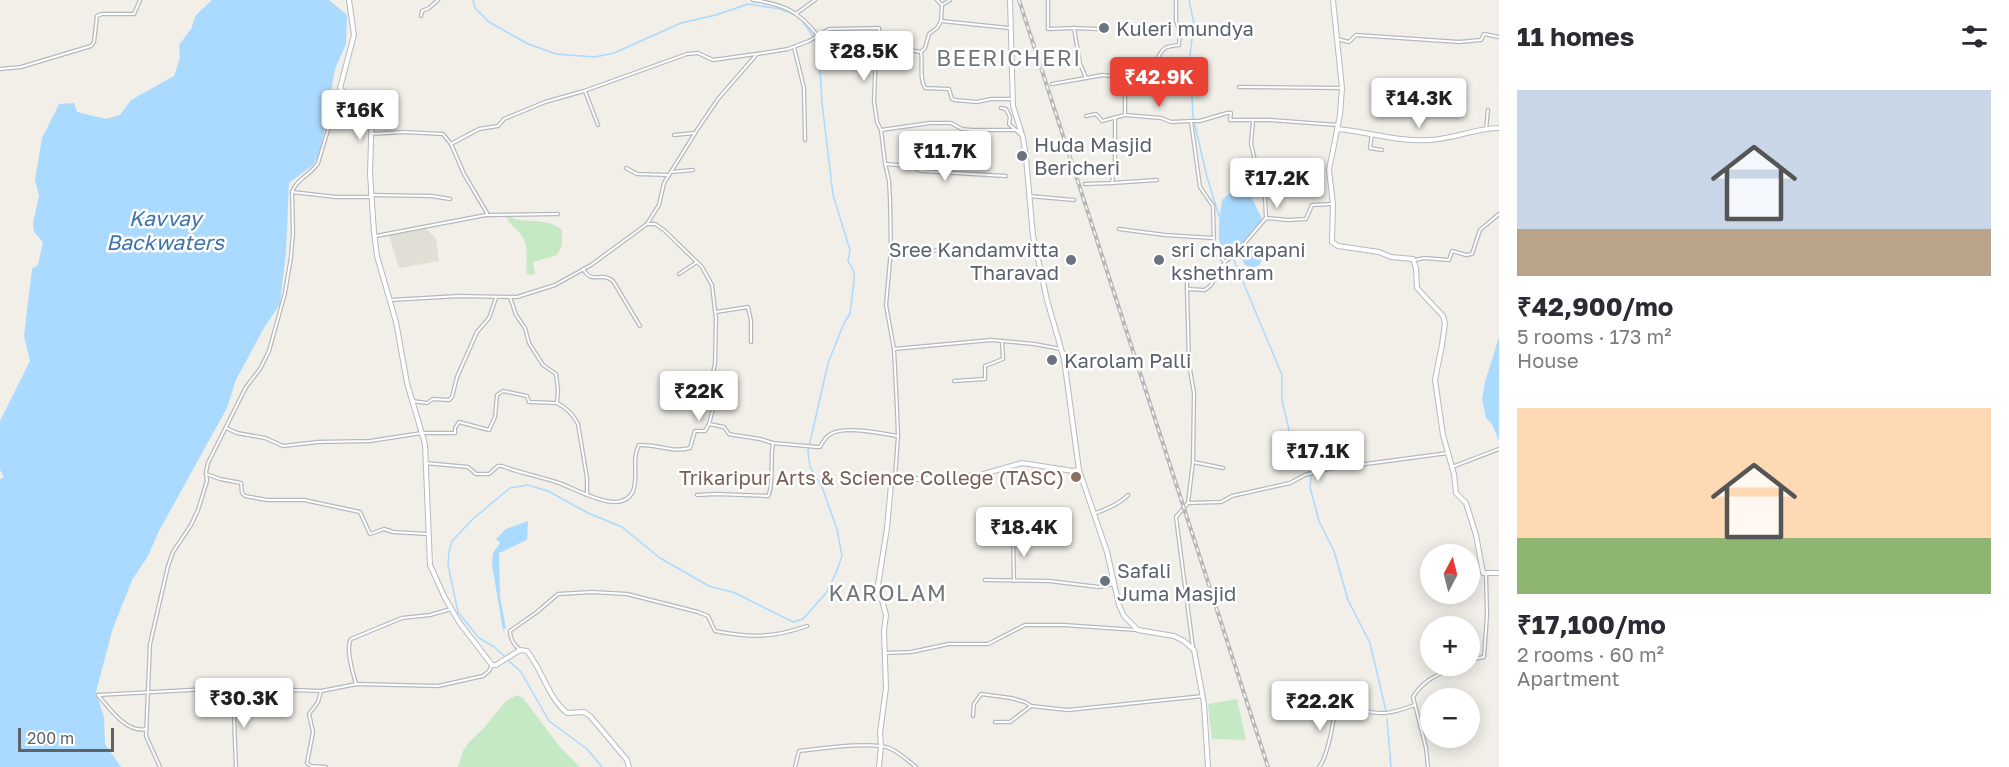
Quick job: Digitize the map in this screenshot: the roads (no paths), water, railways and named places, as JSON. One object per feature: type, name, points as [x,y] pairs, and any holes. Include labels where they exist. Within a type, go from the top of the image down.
[{"type":"main road","points":[[349,0],[354,35],[340,89],[342,92],[364,98],[372,107],[370,196],[374,236],[412,401],[425,444],[430,566],[459,622],[492,665],[508,659],[520,650],[530,654],[547,688],[560,706],[567,713],[584,712],[590,716],[627,760],[629,767]]},
{"type":"main road","points":[[1010,0],[1013,106],[1026,158],[1033,236],[1047,300],[1062,350],[1079,470],[1107,552],[1119,605],[1124,616],[1138,630],[1174,636],[1194,650],[1203,696],[1208,767]]},
{"type":"main road","points":[[1334,0],[1342,88],[1329,170],[1333,204],[1331,234],[1335,245],[1415,260],[1417,288],[1440,312],[1445,323],[1435,380],[1443,435],[1449,453],[1456,493],[1466,503],[1476,535],[1483,573],[1499,573]]},
{"type":"main road","points":[[1337,127],[1372,134],[1429,140],[1499,128]]},
{"type":"main road","points":[[879,767],[880,733],[886,688],[884,653],[886,615],[878,585],[891,485],[895,478],[924,479],[980,475],[1022,463],[1079,470]]},
{"type":"street","points":[[0,69],[21,67],[91,46],[94,42],[97,16],[134,14],[140,0]]},
{"type":"street","points":[[421,16],[422,11],[438,0]]},
{"type":"street","points":[[753,0],[785,7],[797,13],[818,36]]},
{"type":"street","points":[[797,13],[815,0]]},
{"type":"street","points":[[937,0],[942,5],[941,21],[938,28],[929,34],[925,48],[921,52],[923,85],[926,88],[949,89],[952,99],[955,100],[977,102],[991,99],[1013,99]]},
{"type":"street","points":[[942,5],[950,0]]},
{"type":"street","points":[[1048,0],[1048,29],[1097,29]]},
{"type":"street","points":[[1125,116],[1125,92],[1120,77],[1121,64],[1124,62],[1153,65],[1163,48],[1179,45],[1180,32],[1177,26],[1176,0]]},
{"type":"street","points":[[941,21],[1012,28]]},
{"type":"street","points":[[451,144],[479,129],[498,126],[504,119],[538,105],[585,91],[687,54],[698,53],[713,60],[794,47],[829,29],[879,28],[874,101],[890,181],[890,253],[886,305],[894,349],[898,436],[895,478]]},
{"type":"street","points":[[1074,28],[1080,64],[1086,78]]},
{"type":"street","points":[[1337,39],[1349,42],[1356,35],[1459,42],[1481,40],[1484,34],[1499,37]]},
{"type":"street","points":[[878,46],[893,46],[921,52]]},
{"type":"street","points":[[794,47],[804,87],[805,140]]},
{"type":"street","points":[[390,300],[459,296],[517,297],[555,285],[583,269],[647,224],[659,205],[664,183],[695,133],[718,99],[757,54]]},
{"type":"street","points":[[1052,84],[1103,75],[1120,77]]},
{"type":"street","points":[[1239,87],[1342,88]]},
{"type":"street","points":[[160,767],[147,740],[147,692],[150,644],[168,566],[173,552],[198,510],[207,481],[208,463],[246,387],[270,351],[280,315],[291,257],[292,192],[295,184],[318,164],[340,89]]},
{"type":"street","points":[[585,91],[598,125]]},
{"type":"street","points":[[1001,108],[1006,109],[1010,117],[1009,124],[1018,130]]},
{"type":"street","points":[[1486,129],[1488,110]]},
{"type":"street","points":[[1086,116],[1096,114],[1100,121],[1125,116],[1161,118],[1171,122],[1192,121],[1227,112],[1231,113],[1230,120],[1254,119],[1337,127]]},
{"type":"street","points":[[1112,183],[1115,162],[1115,118]]},
{"type":"street","points":[[1187,289],[1204,290],[1211,285],[1225,262],[1238,251],[1266,218],[1264,177],[1255,164],[1251,144],[1254,119]]},
{"type":"street","points":[[1192,121],[1200,187],[1213,206],[1213,238],[1218,255],[1225,262]]},
{"type":"street","points":[[881,130],[930,123],[951,123],[962,129],[972,130],[1018,130]]},
{"type":"street","points":[[371,134],[404,132],[443,134],[451,144],[486,215]]},
{"type":"street","points":[[674,135],[695,133]]},
{"type":"street","points":[[1372,134],[1370,148],[1382,150]]},
{"type":"street","points":[[885,164],[903,164],[921,171],[1006,176]]},
{"type":"street","points":[[626,168],[637,174],[693,170]]},
{"type":"street","points":[[1085,184],[1157,180]]},
{"type":"street","points":[[292,192],[312,195],[432,196],[450,199]]},
{"type":"street","points":[[1029,196],[1074,200]]},
{"type":"street","points":[[1266,218],[1306,219],[1312,205],[1333,204]]},
{"type":"street","points":[[374,236],[486,215],[558,214]]},
{"type":"street","points":[[1415,260],[1424,258],[1449,260],[1452,251],[1466,255],[1472,254],[1480,230],[1499,214]]},
{"type":"street","points":[[425,463],[468,467],[476,474],[489,474],[498,466],[502,466],[565,484],[587,495],[605,500],[624,500],[633,492],[636,476],[636,449],[639,445],[690,448],[695,431],[705,431],[710,423],[714,405],[712,377],[715,364],[716,312],[712,285],[698,262],[660,226],[647,224]]},
{"type":"street","points":[[1119,229],[1165,236],[1213,238]]},
{"type":"street","points":[[890,253],[946,249]]},
{"type":"street","points":[[679,274],[698,262]]},
{"type":"street","points":[[583,269],[591,278],[606,276],[610,278],[640,326]]},
{"type":"street","points":[[1187,279],[1189,364],[1194,393],[1193,462],[1188,503],[1176,518],[1194,650]]},
{"type":"street","points":[[510,297],[516,315],[525,327],[529,343],[543,365],[555,375],[558,390],[557,403]]},
{"type":"street","points":[[412,401],[427,403],[433,399],[449,400],[452,397],[477,332],[489,318],[496,298]]},
{"type":"street","points":[[716,312],[748,308],[751,321],[751,342]]},
{"type":"street","points":[[894,349],[991,340],[1034,344],[1062,350]]},
{"type":"street","points":[[954,381],[985,379],[985,366],[1003,359],[1002,341]]},
{"type":"street","points":[[226,428],[237,433],[265,438],[283,446],[318,442],[370,441],[422,433],[455,433],[459,422],[489,430],[495,417],[497,395],[503,391],[527,396],[529,402],[557,403],[566,408],[578,424],[587,477],[587,495]]},
{"type":"street","points":[[710,423],[724,427],[729,434],[773,443],[820,447],[828,435],[848,431],[898,436]]},
{"type":"street","points":[[697,495],[768,496],[771,487],[770,460],[773,443]]},
{"type":"street","points":[[1452,467],[1499,450]]},
{"type":"street","points":[[1188,503],[1221,502],[1232,496],[1290,483],[1305,475],[1328,469],[1449,453]]},
{"type":"street","points":[[1193,462],[1223,468]]},
{"type":"street","points":[[206,474],[241,483],[242,493],[245,496],[267,500],[304,500],[360,512],[370,534],[384,528],[393,532],[429,534]]},
{"type":"street","points":[[1093,511],[1096,513],[1105,509],[1128,495]]},
{"type":"street","points":[[1013,535],[1014,581]]},
{"type":"street","points":[[1480,658],[1484,657],[1487,615],[1486,574]]},
{"type":"street","points":[[985,580],[1049,581],[1099,587],[1114,584]]},
{"type":"street","points":[[520,650],[510,637],[510,631],[558,594],[592,592],[627,594],[708,616],[715,631],[729,634],[777,636],[807,627]]},
{"type":"street","points":[[356,684],[350,662],[348,643],[351,639],[402,618],[430,615],[451,609]]},
{"type":"street","points":[[884,653],[949,644],[988,644],[1025,626],[1138,630]]},
{"type":"street","points":[[146,729],[139,730],[130,726],[98,695],[208,689],[222,692],[321,691],[356,684],[438,686],[483,676],[492,665]]},
{"type":"street","points":[[1428,767],[1426,748],[1413,698],[1420,686],[1435,676]]},
{"type":"street","points":[[1329,684],[1329,698],[1351,698],[1357,708],[1372,713],[1391,714],[1415,705]]},
{"type":"street","points":[[321,691],[318,702],[309,714],[313,732],[306,766],[326,767]]},
{"type":"street","points":[[232,692],[236,767]]},
{"type":"street","points":[[973,716],[974,704],[981,694],[1011,698],[1031,706],[1079,710],[1203,696]]},
{"type":"street","points":[[1319,767],[1322,764],[1332,724],[1335,699]]},
{"type":"street","points":[[995,722],[1010,722],[1031,706]]},
{"type":"street","points":[[795,767],[799,751],[881,746],[900,754],[916,767]]},
{"type":"water","name":"Kavvay Backwaters","points":[[212,0],[329,0],[347,15],[346,44],[335,69],[320,154],[313,165],[289,183],[286,252],[280,304],[264,328],[236,380],[227,408],[159,531],[148,556],[132,580],[112,631],[96,692],[104,717],[105,744],[121,767],[0,767],[0,479],[3,475],[0,470],[0,421],[30,361],[24,336],[32,269],[38,265],[43,242],[34,232],[33,223],[39,196],[35,180],[42,138],[59,104],[74,103],[77,112],[106,119],[120,115],[131,100],[174,76],[180,58],[179,45],[191,29],[196,15]]},
{"type":"water","points":[[1230,193],[1251,196],[1262,219],[1257,228],[1230,255],[1222,251],[1219,232],[1222,200]]},
{"type":"water","points":[[1252,243],[1260,245],[1264,250],[1260,265],[1252,268],[1245,265],[1239,252]]},
{"type":"water","points":[[1499,337],[1499,441],[1492,424],[1486,418],[1482,399]]},
{"type":"water","points":[[528,521],[527,540],[499,553],[500,597],[506,628],[503,630],[492,565],[493,553],[500,543],[496,539],[506,529]]},
{"type":"waterway","points":[[473,0],[475,8],[489,22],[528,44],[556,54],[595,57],[614,53],[681,23],[716,15],[748,4],[780,9],[798,16]]},
{"type":"waterway","points":[[1189,0],[1194,24],[1190,55],[1193,117],[1207,177],[1220,219]]},
{"type":"waterway","points":[[801,19],[812,35]]},
{"type":"waterway","points":[[504,656],[479,638],[458,612],[448,565],[452,541],[474,518],[510,488],[528,485],[548,491],[588,513],[622,527],[660,558],[709,586],[735,593],[793,622],[803,619],[826,593],[842,556],[837,529],[822,487],[810,467],[808,451],[828,363],[850,314],[854,272],[848,261],[850,250],[833,195],[819,56],[815,40]]},
{"type":"waterway","points":[[1233,258],[1282,375],[1282,400],[1289,430],[1309,472]]},
{"type":"waterway","points":[[1311,477],[1310,487],[1319,521],[1334,551],[1348,600],[1370,643],[1386,711]]},
{"type":"waterway","points":[[508,660],[521,672],[549,721],[587,749],[602,767]]},
{"type":"waterway","points":[[1387,719],[1391,767]]},
{"type":"railway","points":[[1019,0],[1268,767]]},
{"type":"place","name":"Kuleri mundya","points":[[1104,28]]},
{"type":"place","name":"Huda Masjid Bericheri","points":[[1022,156]]},
{"type":"place","name":"Sree Kandamvitta Tharavad","points":[[1071,260]]},
{"type":"place","name":"sri chakrapani kshethram","points":[[1159,260]]},
{"type":"place","name":"Karolam Palli","points":[[1052,360]]},
{"type":"place","name":"Trikaripur Arts & Science College (TASC)","points":[[1076,477]]},
{"type":"place","name":"Safali Juma Masjid","points":[[1105,581]]},
{"type":"district","name":"BEERICHERI","points":[[1009,57]]},
{"type":"district","name":"KAROLAM","points":[[888,592]]}]
